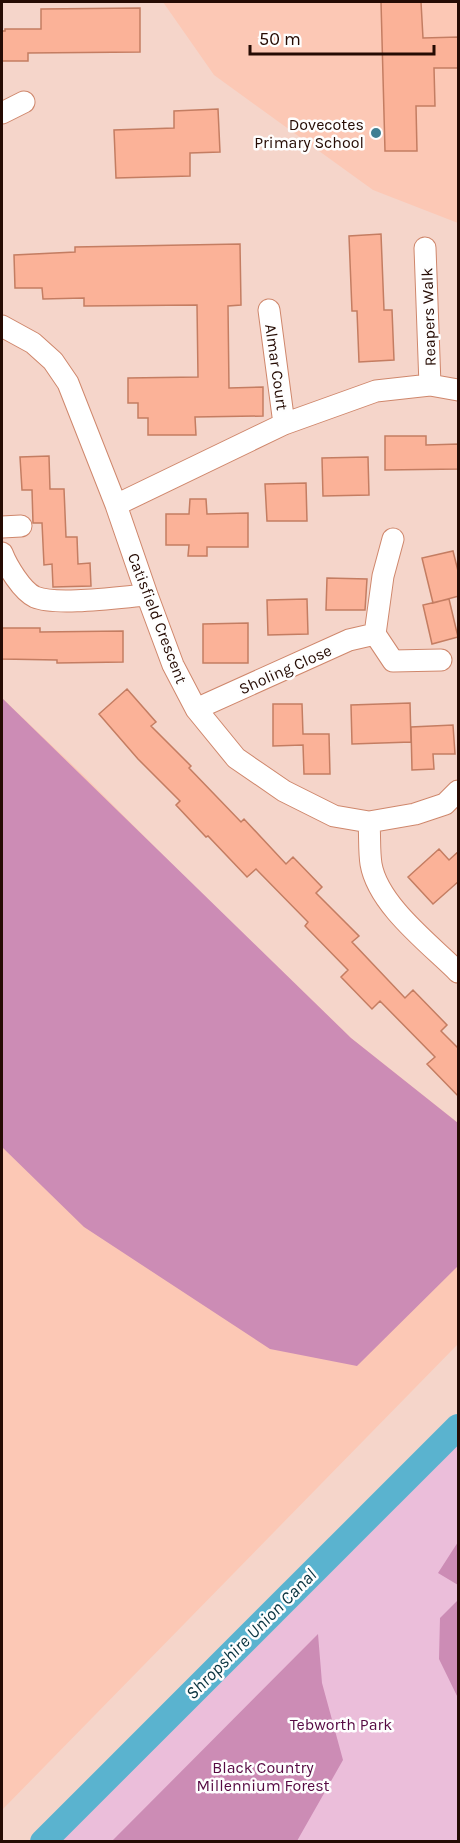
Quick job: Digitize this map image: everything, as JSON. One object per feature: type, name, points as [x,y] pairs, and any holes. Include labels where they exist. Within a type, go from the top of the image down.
[{"type":"street","points":[[2,113],[24,102]]},
{"type":"street","name":"Reapers Walk","points":[[425,248],[430,386]]},
{"type":"street","name":"Almar Court","points":[[269,310],[284,424]]},
{"type":"street","name":"Catisfield Crescent","points":[[2,326],[33,343],[53,361],[68,383],[116,505],[173,665],[196,709],[236,758],[284,791],[333,816],[369,822],[415,814],[445,804],[459,791]]},
{"type":"street","points":[[116,505],[284,424],[376,391],[430,386],[459,390]]},
{"type":"street","points":[[393,539],[383,576],[375,634],[393,661],[441,660]]},
{"type":"street","points":[[2,553],[6,565],[26,590],[35,597],[55,601],[147,595]]},
{"type":"street","name":"Sholing Close","points":[[196,709],[349,640],[375,634]]},
{"type":"street","points":[[369,822],[371,865],[378,885],[390,905],[459,972]]},
{"type":"shaded area","name":"Dovecotes Primary School","points":[[163,2],[458,2],[458,223],[373,190],[214,75]]},
{"type":"shaded area","points":[[2,698],[351,1038],[458,1123],[458,1344],[2,1810]]},
{"type":"green space","points":[[2,698],[351,1038],[458,1123],[458,1266],[357,1366],[270,1349],[84,1227],[2,1147]]},
{"type":"green space","name":"Tebworth Park","points":[[458,1443],[458,1841],[58,1842],[121,1774]]},
{"type":"green space","points":[[458,1542],[458,1585],[438,1573]]},
{"type":"green space","points":[[458,1600],[458,1698],[439,1659],[440,1618]]},
{"type":"green space","name":"Black Country Millennium Forest","points":[[318,1634],[322,1683],[343,1760],[297,1841],[112,1841]]},
{"type":"building","points":[[381,2],[421,2],[423,38],[459,37],[459,68],[434,68],[435,106],[416,106],[417,151],[385,151]]},
{"type":"building","points":[[140,8],[140,52],[28,53],[28,61],[2,61],[2,31],[5,29],[41,29],[41,9]]},
{"type":"building","points":[[218,109],[220,152],[190,153],[190,176],[116,178],[114,130],[174,128],[174,111]]},
{"type":"building","points":[[381,234],[384,310],[392,310],[394,360],[359,362],[357,311],[352,311],[349,236]]},
{"type":"building","points":[[240,244],[241,305],[228,306],[229,388],[263,387],[263,416],[195,417],[196,435],[148,435],[148,418],[138,418],[138,403],[128,403],[128,378],[198,377],[197,305],[84,306],[84,298],[43,299],[42,288],[15,288],[14,255],[75,252],[75,247]]},
{"type":"building","points":[[385,436],[426,436],[426,445],[459,444],[459,469],[385,470]]},
{"type":"building","points":[[49,456],[50,489],[64,489],[66,537],[77,537],[78,564],[90,563],[91,586],[53,587],[52,564],[44,565],[42,523],[33,523],[32,490],[22,490],[20,457]]},
{"type":"building","points":[[368,457],[369,495],[323,496],[322,458]]},
{"type":"building","points":[[306,483],[307,521],[267,521],[265,484]]},
{"type":"building","points":[[190,499],[206,499],[207,514],[248,513],[248,547],[207,547],[207,556],[188,556],[189,545],[166,545],[166,514],[189,514]]},
{"type":"building","points":[[453,551],[459,575],[459,596],[433,603],[422,558]]},
{"type":"building","points":[[327,578],[367,579],[365,610],[326,610]]},
{"type":"building","points":[[307,599],[308,634],[268,635],[267,600]]},
{"type":"building","points":[[449,599],[458,637],[432,644],[423,605]]},
{"type":"building","points":[[248,623],[248,663],[203,663],[203,624]]},
{"type":"building","points":[[2,628],[40,628],[40,632],[123,631],[123,662],[57,663],[57,660],[2,659]]},
{"type":"building","points":[[127,689],[156,722],[151,726],[191,766],[189,768],[241,822],[244,819],[286,864],[293,857],[322,887],[316,893],[359,936],[352,942],[405,998],[413,990],[447,1025],[441,1031],[459,1049],[459,1097],[427,1064],[435,1057],[380,1001],[372,1009],[341,977],[348,970],[305,926],[308,922],[256,869],[247,877],[208,836],[206,837],[176,805],[180,801],[138,759],[99,714]]},
{"type":"building","points":[[410,703],[411,742],[352,744],[351,705]]},
{"type":"building","points":[[273,704],[302,704],[303,734],[329,734],[330,774],[304,774],[303,745],[273,746]]},
{"type":"building","points":[[453,725],[455,754],[433,754],[434,769],[412,770],[411,727]]},
{"type":"building","points":[[439,849],[449,860],[459,851],[459,881],[433,904],[408,877]]},
{"type":"waterway","name":"Shropshire Union Canal","points":[[43,1842],[458,1427]]},
{"type":"place","name":"Dovecotes Primary School","points":[[376,133]]}]
